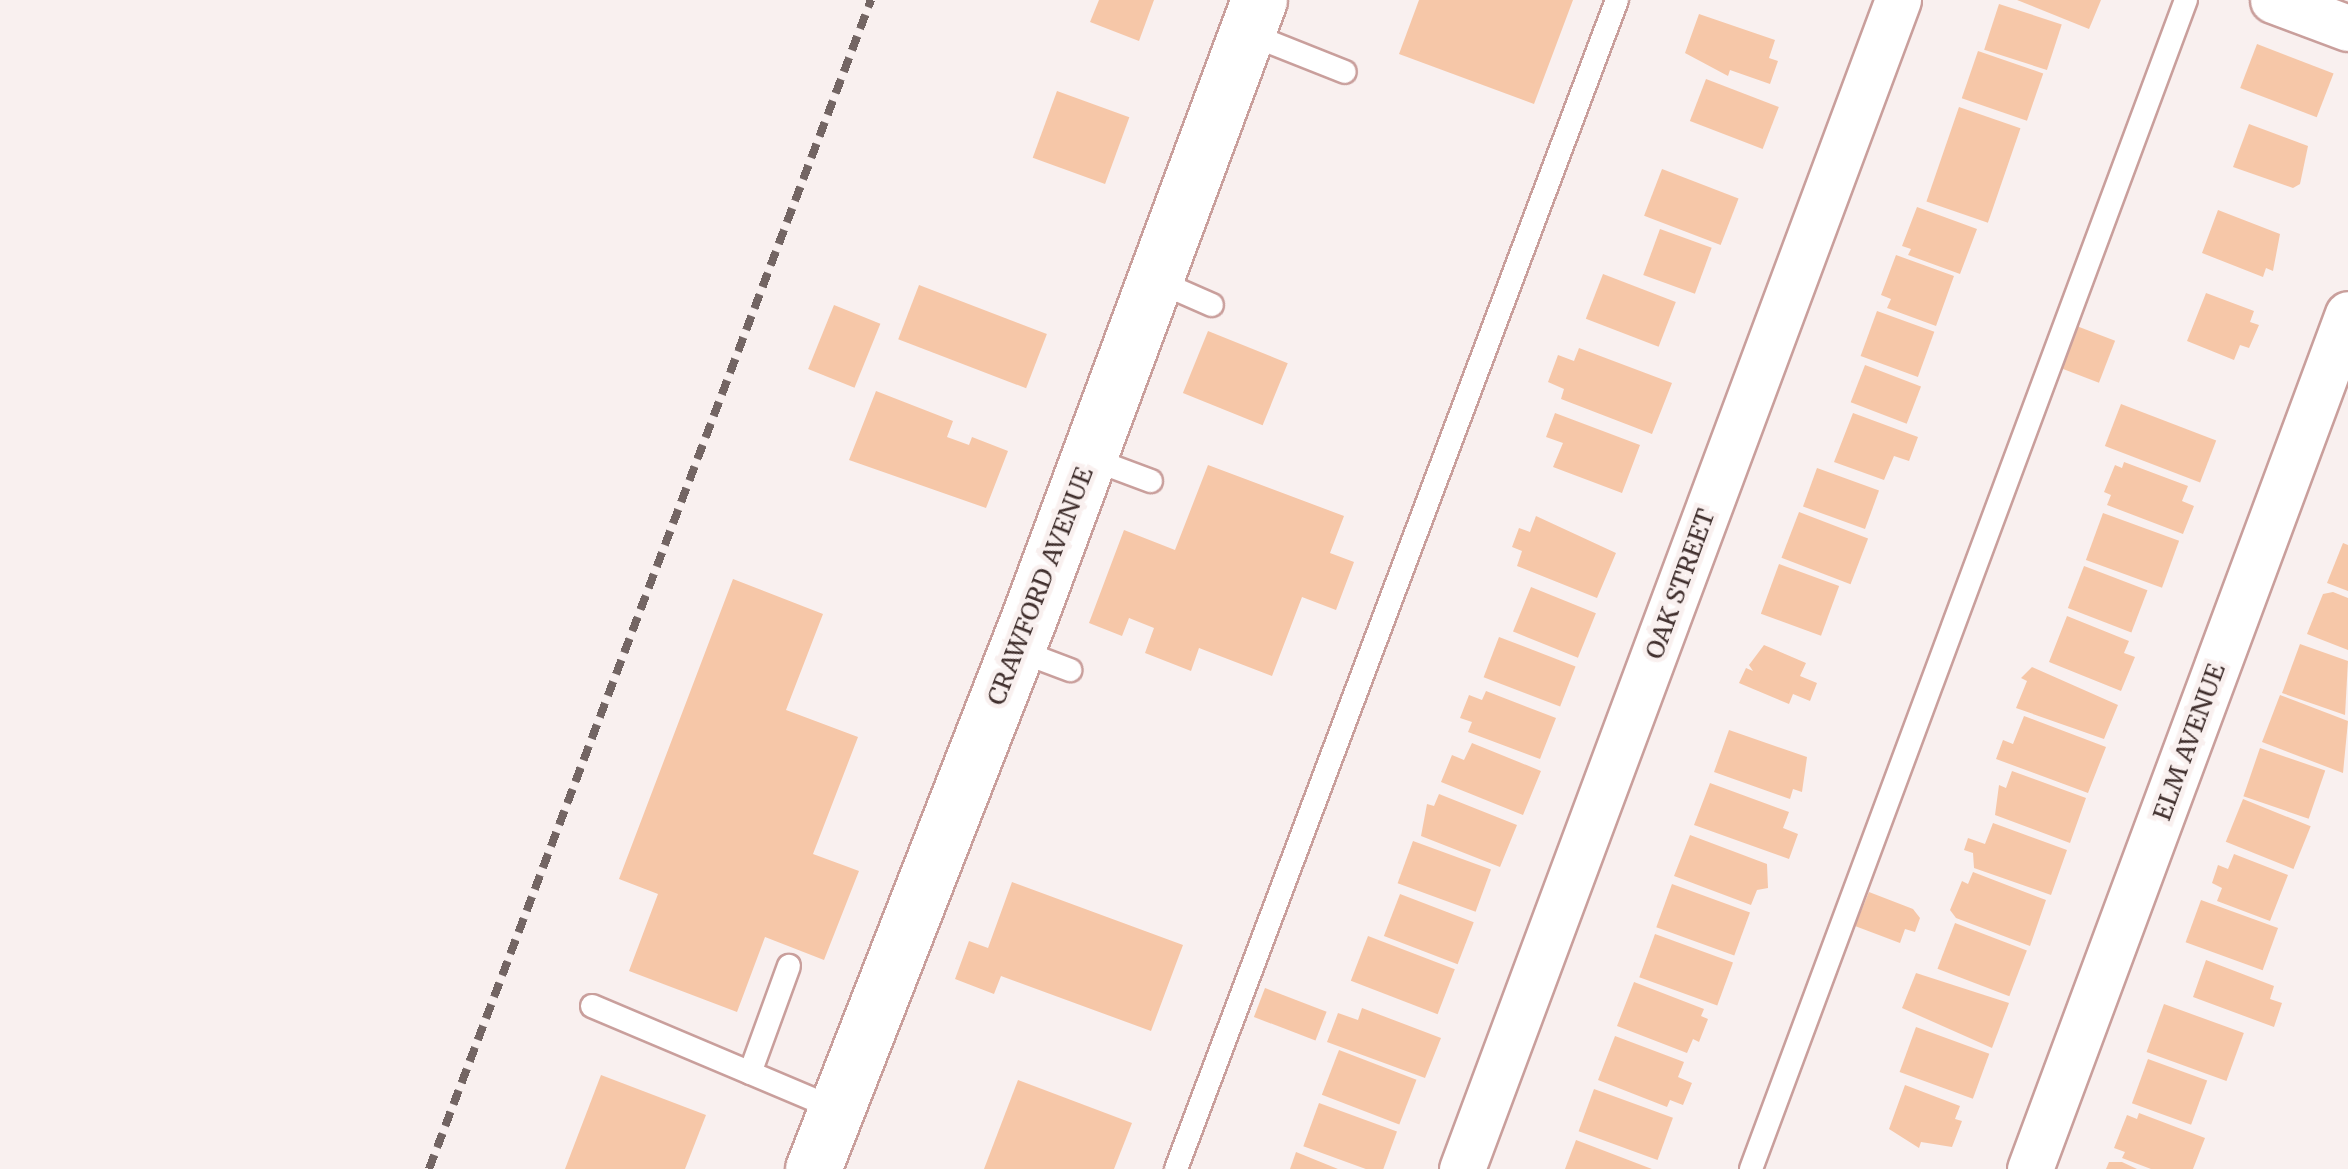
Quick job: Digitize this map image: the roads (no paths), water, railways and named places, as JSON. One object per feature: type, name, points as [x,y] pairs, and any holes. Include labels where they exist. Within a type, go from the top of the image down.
[{"type":"street","name":"OAK STREET","points":[[1462,1169],[1898,0]]},
{"type":"street","points":[[2273,0],[2348,28]]},
{"type":"street","name":"CRAWFORD AVENUE","points":[[812,1169],[1017,650],[1253,16]]},
{"type":"street","name":"ELM AVENUE","points":[[2030,1169],[2348,314]]},
{"type":"lane","points":[[1176,1169],[1616,0]]},
{"type":"lane","points":[[1751,1169],[2186,0]]},
{"type":"lane","points":[[1253,16],[1345,72]]},
{"type":"lane","points":[[1154,280],[1212,305]]},
{"type":"lane","points":[[1089,458],[1151,481]]},
{"type":"lane","points":[[1017,650],[1070,670]]},
{"type":"lane","points":[[750,1073],[789,966]]},
{"type":"lane","points":[[592,1006],[836,1109]]},
{"type":"railway","points":[[429,1169],[871,0]]}]
